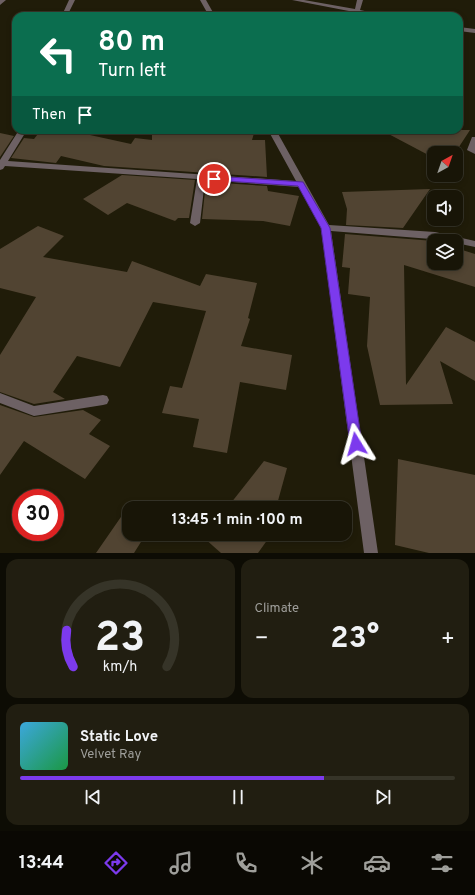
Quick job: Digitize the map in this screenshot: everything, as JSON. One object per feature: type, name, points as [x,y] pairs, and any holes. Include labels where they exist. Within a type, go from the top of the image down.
[{"type":"street","points":[[0,3],[3,0]]},
{"type":"street","points":[[66,12],[72,0]]},
{"type":"street","points":[[203,0],[210,12]]},
{"type":"street","points":[[295,0],[348,12]]},
{"type":"street","points":[[357,12],[360,0]]},
{"type":"street","points":[[463,30],[475,31]]},
{"type":"street","points":[[20,134],[1,165],[301,184]]},
{"type":"street","points":[[274,134],[326,228],[371,553]]},
{"type":"street","points":[[475,139],[471,150],[475,152]]},
{"type":"street","points":[[195,223],[201,178]]},
{"type":"street","points":[[326,228],[435,235],[475,244]]},
{"type":"street","points":[[0,398],[34,412],[103,400]]},
{"type":"building","points":[[463,130],[470,130],[460,146],[427,146],[427,154],[389,134],[463,134]]},
{"type":"building","points":[[0,133],[14,136],[0,157]]},
{"type":"building","points":[[38,134],[80,134],[131,144],[135,138],[152,140],[152,134],[254,134],[252,140],[265,140],[267,177],[104,166],[61,156],[56,163],[11,158],[24,138],[34,139]]},
{"type":"building","points":[[122,175],[195,180],[189,218],[178,218],[175,221],[127,203],[108,215],[83,199]]},
{"type":"building","points":[[206,182],[267,186],[268,191],[299,196],[290,226],[263,221],[202,219]]},
{"type":"building","points":[[430,189],[427,190],[427,193],[403,228],[346,225],[347,209],[342,192]]},
{"type":"building","points":[[38,226],[64,236],[43,257],[127,272],[132,261],[200,286],[206,274],[257,283],[248,318],[250,319],[241,346],[292,355],[286,390],[240,382],[227,453],[193,447],[199,419],[162,413],[170,386],[182,388],[206,311],[153,302],[120,367],[77,356],[53,392],[65,399],[34,404],[0,392],[0,355],[36,297],[0,288],[0,249]]},
{"type":"building","points":[[345,234],[427,240],[427,270],[463,270],[463,250],[475,254],[475,287],[404,265],[406,385],[446,327],[475,342],[475,381],[440,361],[453,404],[380,405],[367,346],[370,297],[348,294],[350,268],[342,267]]},
{"type":"building","points":[[0,405],[34,417],[83,410],[101,420],[89,434],[110,446],[85,479],[24,441],[0,475]]},
{"type":"building","points":[[398,459],[475,475],[475,553],[429,553],[395,545]]},
{"type":"building","points":[[264,461],[287,468],[278,501],[233,501]]},
{"type":"building","points":[[122,515],[122,541],[142,541],[134,553],[96,553]]},
{"type":"building","points":[[207,541],[267,541],[258,553],[221,553]]},
{"type":"route","points":[[214,179],[301,184],[326,228],[356,444]]}]
